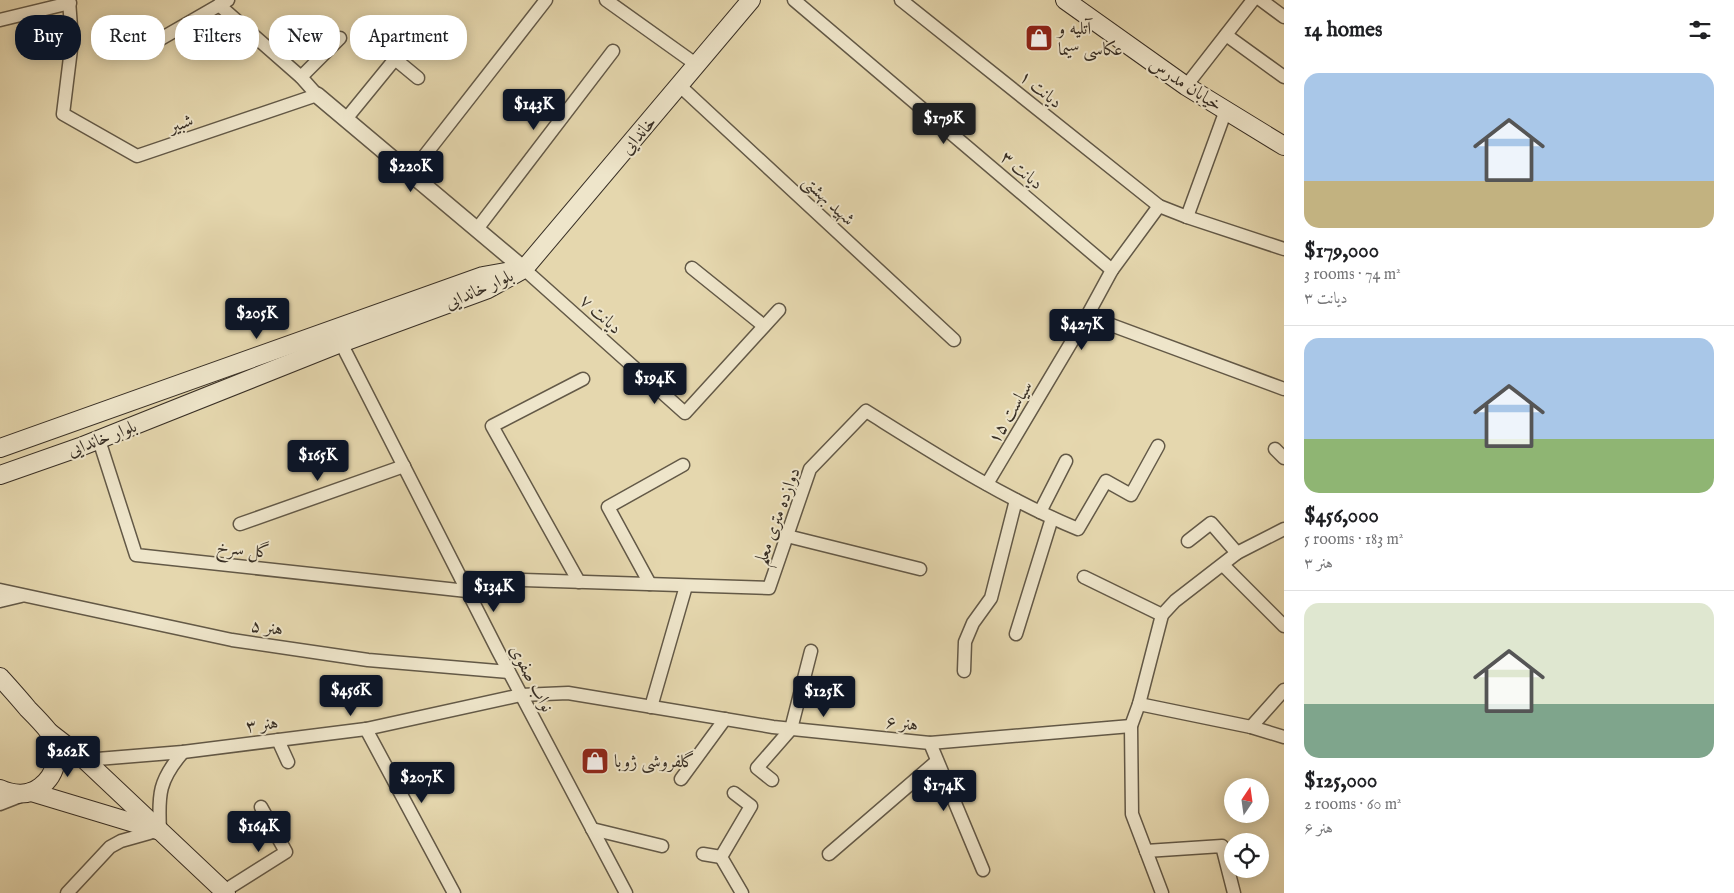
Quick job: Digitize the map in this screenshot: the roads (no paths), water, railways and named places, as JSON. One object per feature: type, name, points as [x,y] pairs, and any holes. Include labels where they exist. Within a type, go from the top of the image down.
[{"type":"main road","name":"خاندایی","points":[[524,269],[751,0]]},
{"type":"main road","name":"خیابان مدرس","points":[[1065,0],[1186,86],[1284,146]]},
{"type":"main road","name":"بلوار خاندایی","points":[[0,475],[99,440],[341,343],[488,289],[524,269]]},
{"type":"main road","name":"بلوار خاندایی","points":[[0,448],[483,276],[524,269]]},
{"type":"main road","points":[[0,677],[49,732],[85,760],[225,892]]},
{"type":"main road","points":[[29,793],[40,788],[51,776],[56,763],[55,747],[49,732]]},
{"type":"main road","points":[[0,789],[15,793],[29,793],[160,830]]},
{"type":"street","points":[[411,173],[546,0]]},
{"type":"street","points":[[606,0],[697,65]]},
{"type":"street","name":"دیانت ۳","points":[[794,0],[1112,270]]},
{"type":"street","name":"دیانت ۱","points":[[901,0],[1159,206],[1187,218],[1284,249]]},
{"type":"street","points":[[1186,86],[1253,0]]},
{"type":"street","points":[[1261,0],[1284,17]]},
{"type":"street","points":[[0,20],[70,2]]},
{"type":"street","name":"شبیر","points":[[70,2],[72,41],[63,114],[137,156],[317,95]]},
{"type":"street","points":[[165,37],[223,3],[301,77],[317,95],[524,269]]},
{"type":"street","points":[[1226,35],[1284,77]]},
{"type":"street","points":[[476,229],[613,51]]},
{"type":"street","points":[[346,119],[395,59],[418,78]]},
{"type":"street","points":[[301,77],[318,60]]},
{"type":"street","name":"شهید بهشتی","points":[[680,86],[954,340]]},
{"type":"street","points":[[1187,218],[1226,110]]},
{"type":"street","name":"سیاست ۱۵","points":[[987,484],[1087,316],[1112,270],[1159,206]]},
{"type":"street","points":[[692,268],[764,326]]},
{"type":"street","name":"دیانت ۷","points":[[524,269],[685,413],[779,310]]},
{"type":"street","points":[[1087,316],[1284,389]]},
{"type":"street","name":"نواب صفوی","points":[[341,343],[508,672],[626,893]]},
{"type":"street","points":[[579,582],[492,426],[583,379]]},
{"type":"street","name":"دوازده متری معلم","points":[[461,578],[769,588],[810,469],[866,411],[964,473],[1052,518],[1078,529],[1106,481],[1131,495],[1158,446]]},
{"type":"street","name":"گل سرخ","points":[[99,440],[136,554],[468,591]]},
{"type":"street","points":[[1040,512],[1066,461]]},
{"type":"street","points":[[650,584],[608,507],[683,465]]},
{"type":"street","points":[[240,524],[404,466]]},
{"type":"street","points":[[964,671],[965,642],[973,623],[991,598],[1016,500]]},
{"type":"street","points":[[1016,634],[1052,518]]},
{"type":"street","points":[[1188,541],[1211,523],[1237,553]]},
{"type":"street","points":[[1162,893],[1132,814],[1131,726],[1139,704],[1162,615],[1175,601],[1237,553],[1284,529]]},
{"type":"street","points":[[787,536],[920,569]]},
{"type":"street","points":[[1223,565],[1284,626]]},
{"type":"street","points":[[1084,577],[1162,615]]},
{"type":"street","points":[[652,707],[686,586]]},
{"type":"street","name":"هنر ۵","points":[[0,590],[232,640],[368,660],[508,672]]},
{"type":"street","points":[[0,601],[24,596]]},
{"type":"street","points":[[772,780],[758,768],[791,729],[811,651]]},
{"type":"street","points":[[1251,727],[1284,690]]},
{"type":"street","name":"هنر ۶","points":[[521,695],[568,693],[791,729],[930,743],[1131,726]]},
{"type":"street","name":"هنر ۳","points":[[85,760],[183,752],[366,729],[521,695]]},
{"type":"street","points":[[1139,704],[1251,727],[1284,737]]},
{"type":"street","points":[[681,779],[725,719]]},
{"type":"street","points":[[366,729],[454,893]]},
{"type":"street","points":[[278,740],[288,762]]},
{"type":"street","points":[[930,743],[983,870]]},
{"type":"street","points":[[67,893],[110,847],[121,841],[160,830],[158,804],[161,786],[166,774],[183,752]]},
{"type":"street","points":[[830,854],[937,761]]},
{"type":"street","points":[[0,804],[29,793]]},
{"type":"street","points":[[721,857],[751,806],[734,794]]},
{"type":"street","points":[[225,892],[286,852],[261,807]]},
{"type":"street","points":[[592,829],[662,846]]},
{"type":"street","points":[[1146,851],[1222,846],[1234,893]]},
{"type":"street","points":[[703,854],[721,857]]},
{"type":"street","points":[[721,857],[742,893]]},
{"type":"place","name":"آتلیه و عکاسی سیما","points":[[1039,38]]},
{"type":"place","name":"گلفروشی ژوبا","points":[[595,761]]}]
